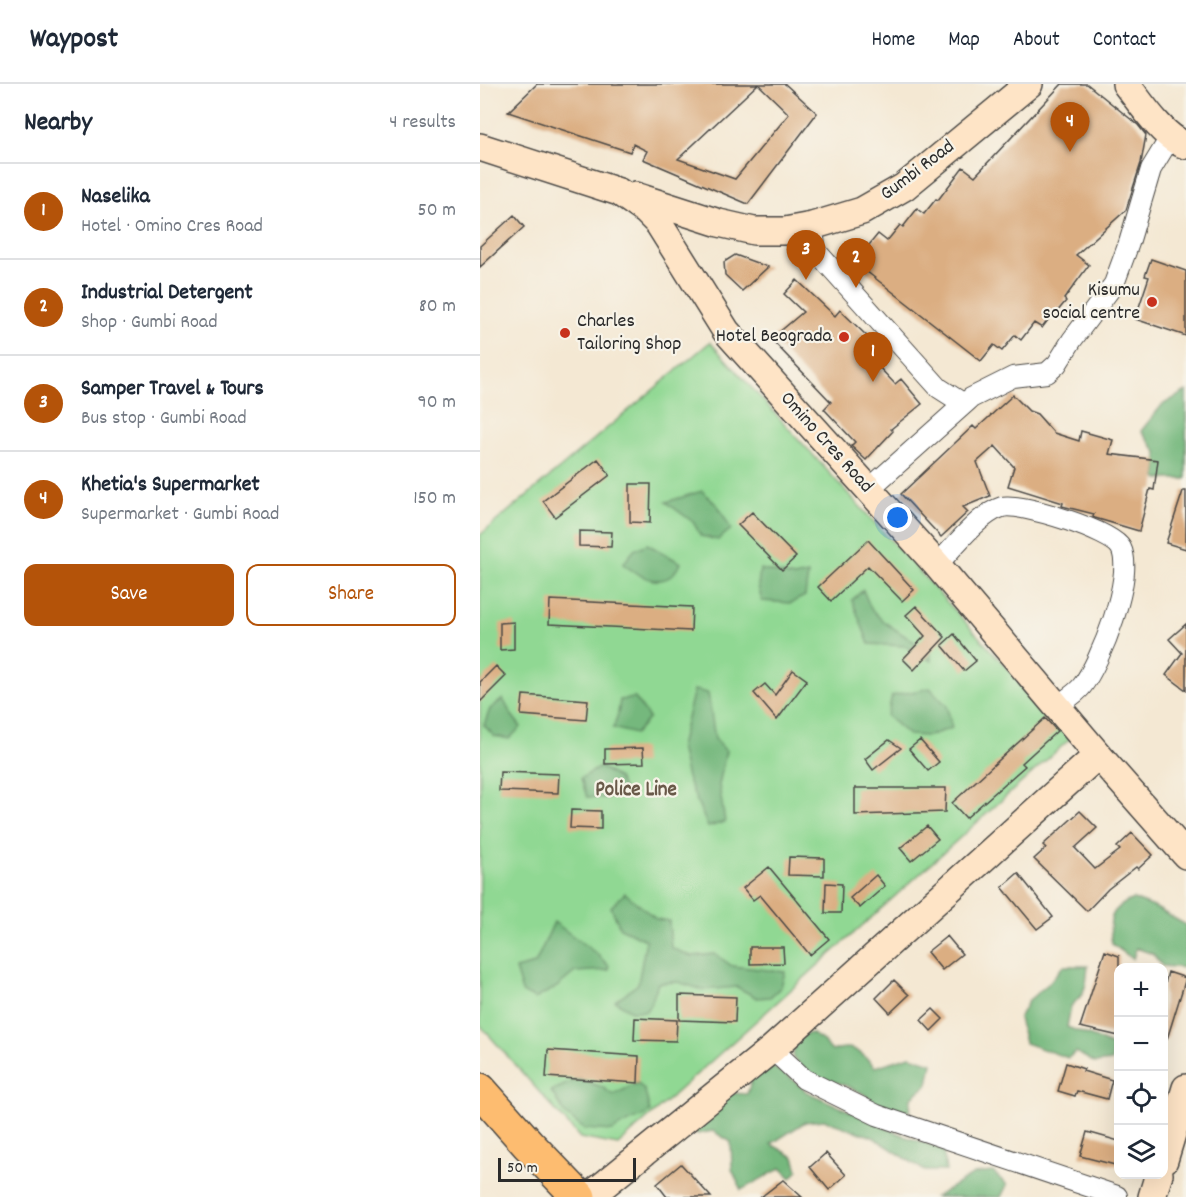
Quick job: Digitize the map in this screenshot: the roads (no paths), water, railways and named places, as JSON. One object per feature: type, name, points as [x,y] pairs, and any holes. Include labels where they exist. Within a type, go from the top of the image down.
[{"type":"highway","points":[[480,1090],[579,1197]]},
{"type":"highway","points":[[480,1103],[568,1197]]},
{"type":"street","name":"Gumbi Road","points":[[619,192],[700,218],[754,231],[785,231],[812,226],[862,211],[904,187],[1029,84]]},
{"type":"street","points":[[868,490],[964,404],[1013,376],[1047,373],[1057,364],[1114,284],[1151,169],[1178,141],[1126,84]]},
{"type":"street","name":"Omino Cres Road","points":[[480,147],[619,192],[646,211],[659,224],[726,331],[937,565],[1186,855]]},
{"type":"street","points":[[812,226],[816,251],[939,388],[964,404]]},
{"type":"street","points":[[937,565],[991,512],[1004,506],[1043,512],[1075,522],[1110,538],[1121,548],[1125,573],[1118,608],[1093,668],[1081,687],[1057,706]]},
{"type":"street","points":[[589,1197],[772,1049],[1098,755]]},
{"type":"street","points":[[772,1049],[804,1079],[878,1115],[1117,1196]]},
{"type":"street","points":[[1168,1147],[1186,1088]]},
{"type":"street","points":[[1152,1197],[1157,1179]]},
{"type":"place","name":"Khetia's Supermarket","points":[[1070,152]]},
{"type":"place","name":"Samper Travel & Tours","points":[[806,280]]},
{"type":"place","name":"Industrial Detergent","points":[[856,288]]},
{"type":"place","name":"Kisumu social centre","points":[[1152,302]]},
{"type":"place","name":"Charles Tailoring Shop","points":[[565,333]]},
{"type":"place","name":"Hotel Beograda","points":[[844,337]]},
{"type":"place","name":"Naselika","points":[[873,382]]},
{"type":"district","name":"Police Line","points":[[636,791]]}]
